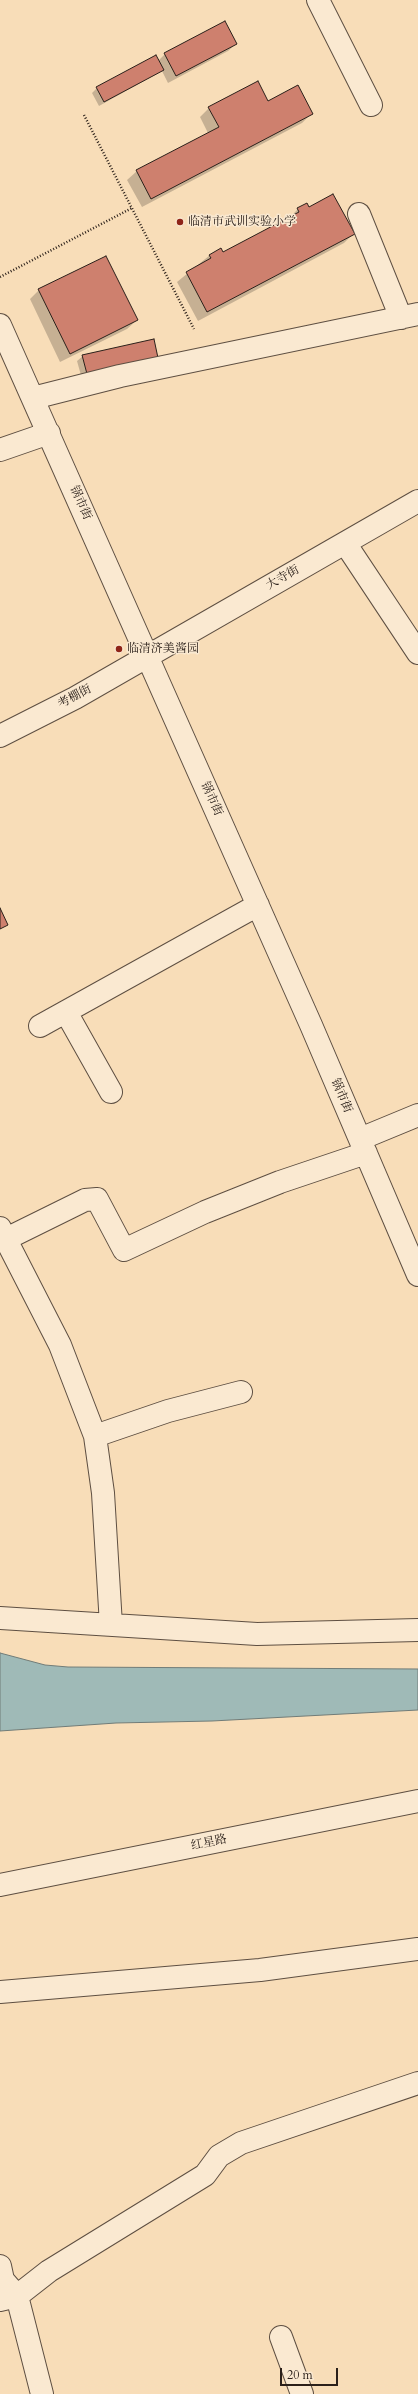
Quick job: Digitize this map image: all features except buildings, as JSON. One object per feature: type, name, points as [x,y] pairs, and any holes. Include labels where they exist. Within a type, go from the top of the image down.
[{"type":"street","points":[[318,0],[372,105]]},
{"type":"street","points":[[33,398],[120,376],[409,316],[359,214]]},
{"type":"street","name":"锅市街","points":[[1,330],[49,433],[258,905],[418,1275]]},
{"type":"street","points":[[0,450],[49,433]]},
{"type":"street","name":"大寺街","points":[[148,656],[418,501]]},
{"type":"street","points":[[345,543],[418,653]]},
{"type":"street","name":"考棚街","points":[[0,736],[75,698],[148,656]]},
{"type":"street","points":[[40,1026],[258,905]]},
{"type":"street","points":[[66,1012],[110,1092]]},
{"type":"street","points":[[111,1625],[103,1493],[95,1436],[60,1345],[3,1234],[85,1200],[97,1199],[124,1250],[211,1209],[280,1182],[363,1146],[418,1115]]},
{"type":"street","points":[[95,1436],[168,1411],[241,1392]]},
{"type":"street","points":[[0,1618],[257,1634],[418,1630]]},
{"type":"street","name":"红星路","points":[[0,1885],[418,1801]]},
{"type":"street","points":[[0,1992],[260,1970],[418,1949]]},
{"type":"street","points":[[8,2298],[205,2175],[219,2156],[241,2143],[418,2083]]},
{"type":"street","points":[[0,2266],[8,2298],[42,2394]]},
{"type":"street","points":[[281,2337],[302,2394]]},
{"type":"path","points":[[84,115],[194,329]]},
{"type":"path","points":[[0,277],[132,208]]},
{"type":"water","points":[[0,1653],[45,1665],[68,1667],[418,1669],[418,1710],[212,1721],[116,1723],[0,1731]]},
{"type":"place","name":"临清市武训实验小学","points":[[180,222]]},
{"type":"place","name":"临清济美酱园","points":[[119,649]]}]
